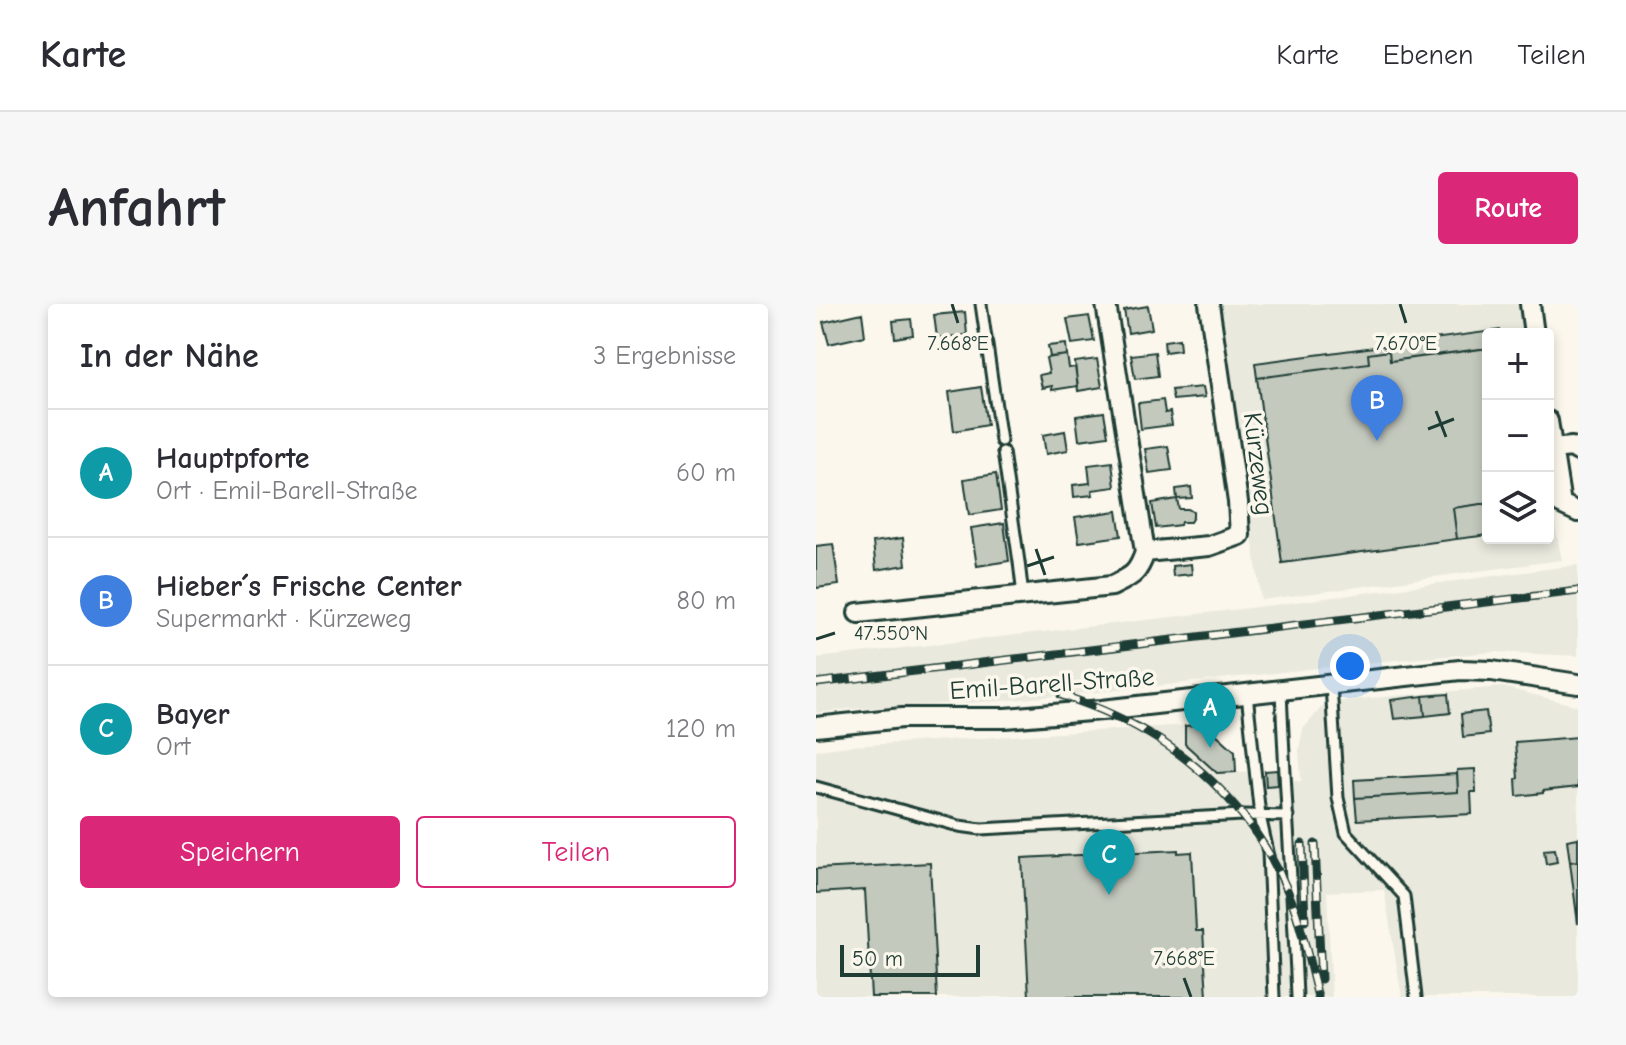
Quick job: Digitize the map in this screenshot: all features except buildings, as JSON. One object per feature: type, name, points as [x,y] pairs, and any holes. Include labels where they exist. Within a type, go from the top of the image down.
[{"type":"street","points":[[858,613],[1112,586],[1139,569],[1145,552],[1106,304]]},
{"type":"street","name":"Kürzeweg","points":[[1145,552],[1209,546],[1240,535],[1238,502],[1209,304]]},
{"type":"street","points":[[1530,304],[1533,328]]},
{"type":"street","points":[[1554,449],[1572,447],[1578,451]]},
{"type":"street","points":[[1554,461],[1561,504],[1578,512]]},
{"type":"street","name":"Emil-Barell-Straße","points":[[816,727],[902,718],[1005,718],[1102,710],[1460,670],[1492,671],[1578,684]]},
{"type":"lane","points":[[981,304],[1001,441]]},
{"type":"lane","points":[[1003,452],[1023,596]]},
{"type":"lane","points":[[1331,685],[1338,798],[1346,833],[1404,896],[1416,997]]},
{"type":"lane","points":[[1281,690],[1297,997]]},
{"type":"lane","points":[[1247,694],[1260,816],[1268,852],[1274,997]]},
{"type":"lane","points":[[816,787],[959,826],[981,829],[1243,815],[1288,816]]},
{"type":"shaded area","points":[[1220,304],[1519,304],[1523,328],[1482,328],[1482,544],[1554,544],[1554,522],[1562,560],[1261,600]]},
{"type":"shaded area","points":[[1578,565],[1578,656],[1496,652],[1001,701],[816,713],[816,658],[1241,609]]},
{"type":"shaded area","points":[[1503,687],[1578,706],[1578,997],[1402,997],[1384,890],[1327,892],[1332,997],[816,997],[816,750],[1205,724],[1235,751],[1236,772],[1284,770],[1294,781],[1301,781],[1299,749],[1303,729],[1321,708],[1346,700]]},
{"type":"railway","points":[[816,683],[1578,591]]},
{"type":"railway","points":[[1061,695],[1113,715],[1172,749],[1199,770],[1245,818],[1280,875],[1294,907],[1318,997]]},
{"type":"railway","points":[[1302,844],[1305,921]]},
{"type":"railway","points":[[1315,844],[1321,979]]},
{"type":"place","name":"Hieber´s Frische Center","points":[[1377,441]]},
{"type":"place","name":"Hauptpforte","points":[[1210,748]]},
{"type":"place","name":"Bayer","points":[[1109,895]]}]
